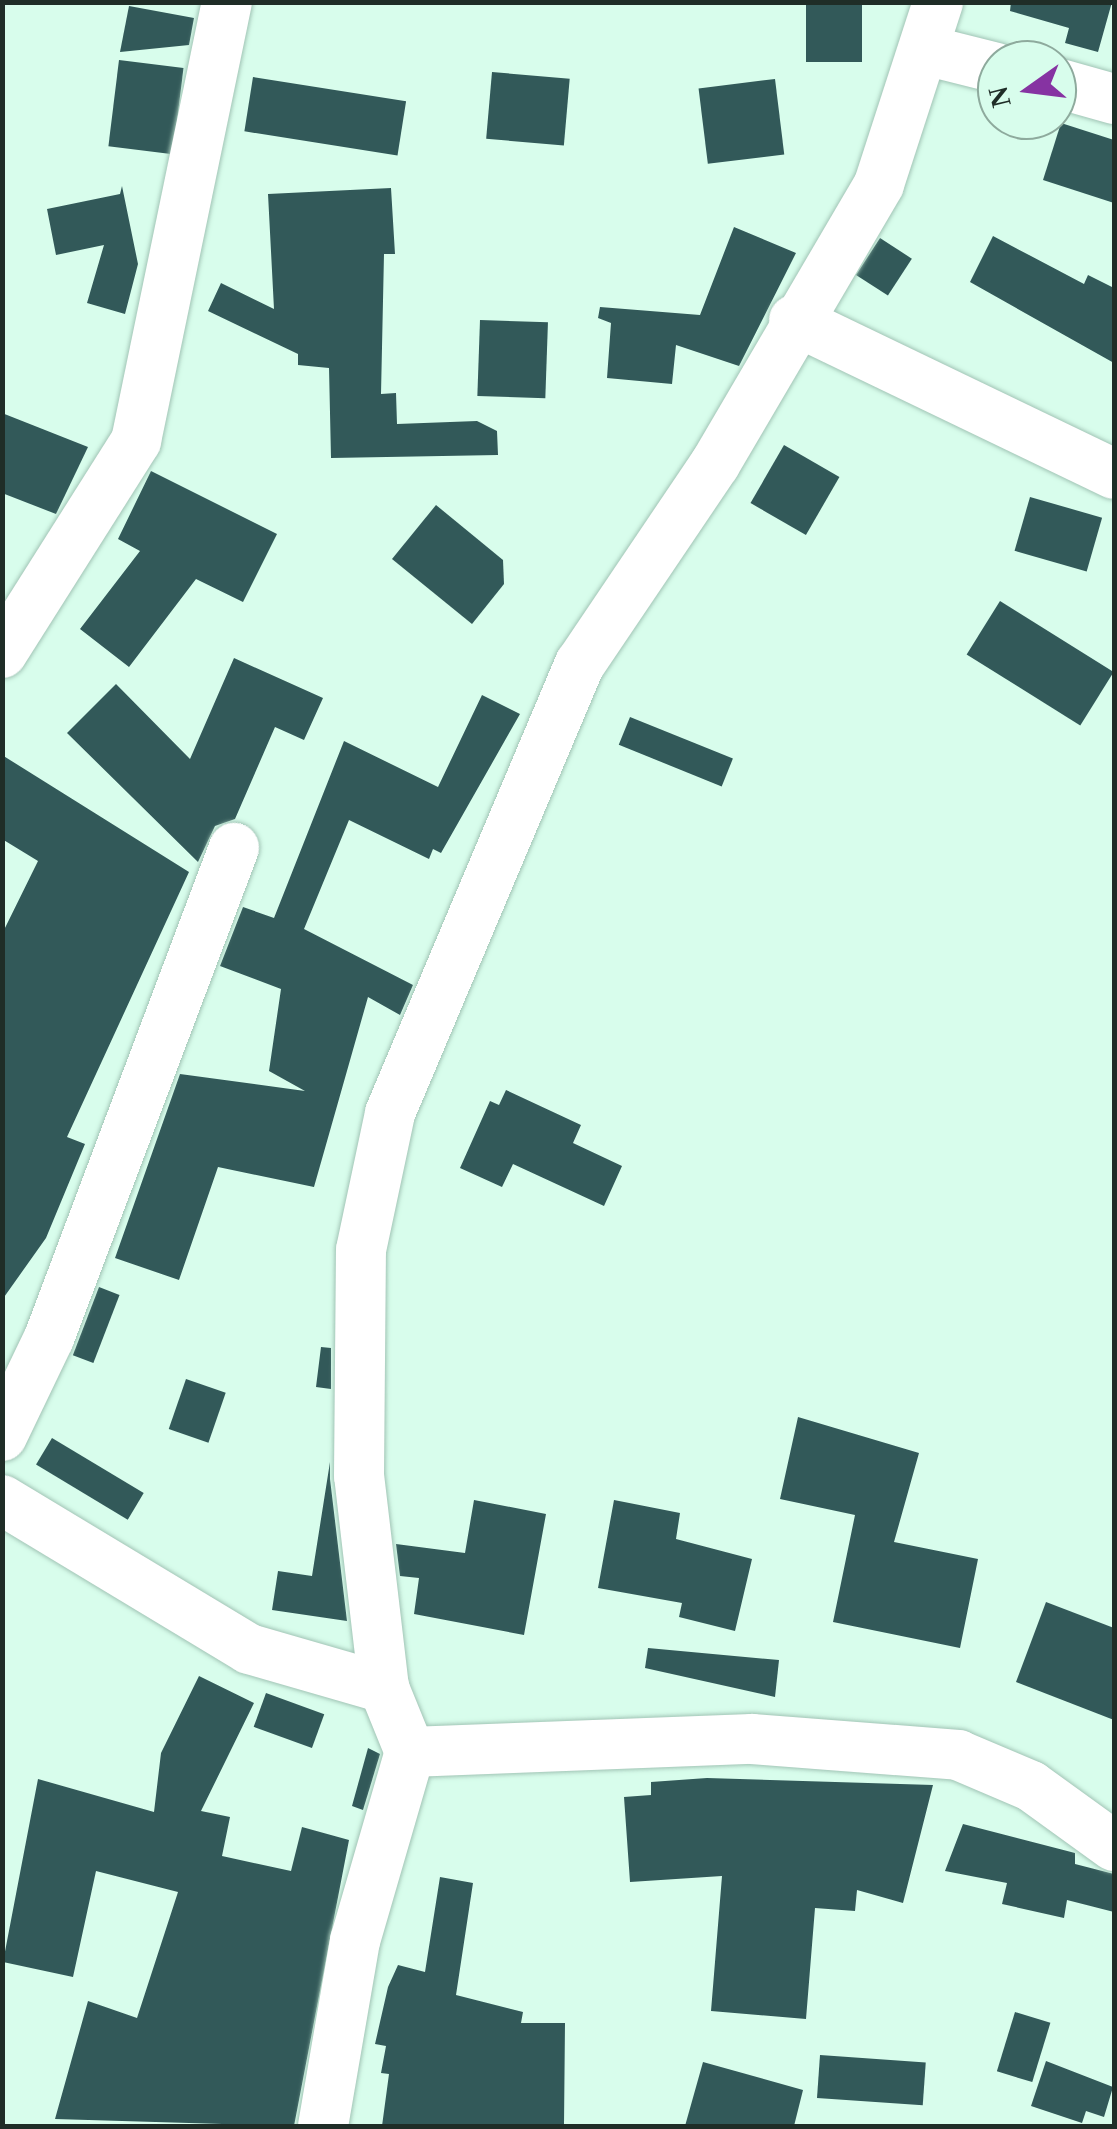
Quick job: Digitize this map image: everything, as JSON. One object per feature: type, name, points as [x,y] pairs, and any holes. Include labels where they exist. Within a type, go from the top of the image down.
[{"type":"street","points":[[2,652],[136,440],[226,2]]},
{"type":"street","points":[[323,2126],[356,1941],[410,1752],[384,1688],[359,1476],[361,1269],[390,1113],[580,664],[715,464],[794,320],[879,184],[938,2]]},
{"type":"street","points":[[924,50],[977,63]]},
{"type":"street","points":[[1077,89],[1114,99]]},
{"type":"street","points":[[794,320],[1114,474]]},
{"type":"street","points":[[2,1436],[50,1338],[234,848]]},
{"type":"street","points":[[2,1500],[249,1648],[384,1688]]},
{"type":"street","points":[[410,1752],[752,1738],[958,1755],[1031,1786],[1114,1846]]},
{"type":"building","points":[[806,2],[862,2],[862,62],[806,62]]},
{"type":"building","points":[[1011,2],[1112,2],[1098,52],[1077,46],[1077,40],[1066,40],[1069,28],[1010,11]]},
{"type":"building","points":[[129,6],[194,18],[189,45],[120,52]]},
{"type":"building","points":[[119,60],[184,68],[173,154],[108,146]]},
{"type":"building","points":[[492,72],[570,79],[564,146],[486,139]]},
{"type":"building","points":[[253,77],[406,101],[397,156],[244,131]]},
{"type":"building","points":[[775,79],[784,154],[708,164],[699,88]]},
{"type":"building","points":[[1077,128],[1114,140],[1114,203],[1043,180],[1056,140],[1077,140]]},
{"type":"building","points":[[122,186],[138,264],[125,314],[87,303],[104,245],[56,255],[47,209],[120,194]]},
{"type":"building","points":[[391,188],[395,254],[384,254],[381,394],[396,393],[397,424],[477,421],[497,431],[498,455],[331,458],[329,368],[298,365],[298,354],[208,311],[221,283],[274,309],[268,194]]},
{"type":"building","points":[[734,227],[796,253],[739,366],[676,345],[672,384],[607,378],[611,323],[598,318],[600,307],[700,315]]},
{"type":"building","points":[[993,236],[1084,284],[1088,275],[1114,288],[1114,363],[970,282]]},
{"type":"building","points":[[880,238],[912,259],[888,296],[856,275]]},
{"type":"building","points":[[480,320],[548,322],[545,398],[477,396]]},
{"type":"building","points":[[2,413],[88,447],[56,514],[2,493]]},
{"type":"building","points":[[784,445],[839,477],[806,535],[750,503]]},
{"type":"building","points":[[151,471],[277,534],[243,602],[196,579],[129,667],[80,629],[140,551],[118,539]]},
{"type":"building","points":[[1030,497],[1102,518],[1087,572],[1015,551]]},
{"type":"building","points":[[436,505],[503,560],[504,584],[472,624],[392,559]]},
{"type":"building","points":[[1000,601],[1114,672],[1080,725],[967,654]]},
{"type":"building","points":[[234,658],[323,698],[304,740],[275,727],[235,819],[215,826],[198,862],[67,733],[116,684],[190,759]]},
{"type":"building","points":[[482,695],[520,714],[441,853],[433,849],[429,859],[349,820],[304,929],[413,985],[400,1015],[368,997],[314,1187],[218,1167],[179,1280],[115,1258],[180,1074],[305,1091],[269,1071],[281,989],[220,966],[243,907],[274,918],[344,741],[438,787]]},
{"type":"building","points":[[630,717],[733,759],[722,786],[619,745]]},
{"type":"building","points":[[2,755],[189,872],[67,1137],[85,1144],[46,1238],[2,1300],[3,932],[38,861],[2,839]]},
{"type":"building","points":[[506,1090],[581,1125],[573,1143],[622,1166],[604,1206],[513,1164],[502,1187],[460,1168],[490,1101],[499,1105]]},
{"type":"building","points":[[99,1287],[120,1295],[93,1363],[73,1355]]},
{"type":"building","points":[[321,1347],[331,1348],[331,1389],[316,1387]]},
{"type":"building","points":[[186,1379],[226,1393],[208,1443],[169,1429]]},
{"type":"building","points":[[798,1417],[919,1453],[894,1542],[978,1559],[960,1648],[833,1622],[855,1515],[780,1499]]},
{"type":"building","points":[[52,1438],[144,1493],[128,1520],[36,1465]]},
{"type":"building","points":[[330,1462],[347,1621],[272,1610],[278,1571],[312,1576]]},
{"type":"building","points":[[474,1500],[546,1514],[524,1635],[414,1614],[419,1578],[400,1576],[396,1544],[465,1553]]},
{"type":"building","points":[[614,1500],[680,1513],[676,1539],[752,1559],[735,1631],[679,1617],[682,1603],[598,1588]]},
{"type":"building","points":[[1046,1602],[1114,1628],[1114,1720],[1016,1682]]},
{"type":"building","points":[[648,1648],[779,1660],[775,1697],[645,1668]]},
{"type":"building","points":[[199,1676],[254,1703],[201,1811],[230,1817],[222,1856],[291,1871],[302,1827],[349,1840],[294,2126],[55,2119],[88,2001],[137,2018],[178,1892],[96,1871],[73,1977],[3,1962],[38,1779],[154,1812],[161,1753]]},
{"type":"building","points":[[266,1693],[324,1714],[312,1748],[254,1727]]},
{"type":"building","points":[[368,1748],[380,1754],[363,1810],[352,1806]]},
{"type":"building","points":[[707,1778],[933,1785],[903,1903],[857,1890],[855,1911],[815,1908],[806,2019],[711,2011],[722,1876],[630,1882],[624,1797],[651,1795],[651,1782]]},
{"type":"building","points":[[963,1824],[1075,1853],[1075,1864],[1114,1874],[1114,1912],[1067,1900],[1064,1918],[1002,1904],[1007,1883],[945,1871]]},
{"type":"building","points":[[440,1877],[473,1883],[456,1995],[523,2012],[521,2023],[565,2023],[564,2126],[382,2126],[389,2074],[381,2073],[386,2046],[375,2044],[388,1987],[398,1965],[425,1972]]},
{"type":"building","points":[[1015,2012],[1050,2023],[1032,2082],[997,2071]]},
{"type":"building","points":[[820,2055],[926,2062],[923,2105],[817,2098]]},
{"type":"building","points":[[1046,2061],[1113,2087],[1104,2117],[1086,2111],[1082,2123],[1031,2106]]},
{"type":"building","points":[[703,2062],[803,2090],[794,2126],[685,2126]]}]
